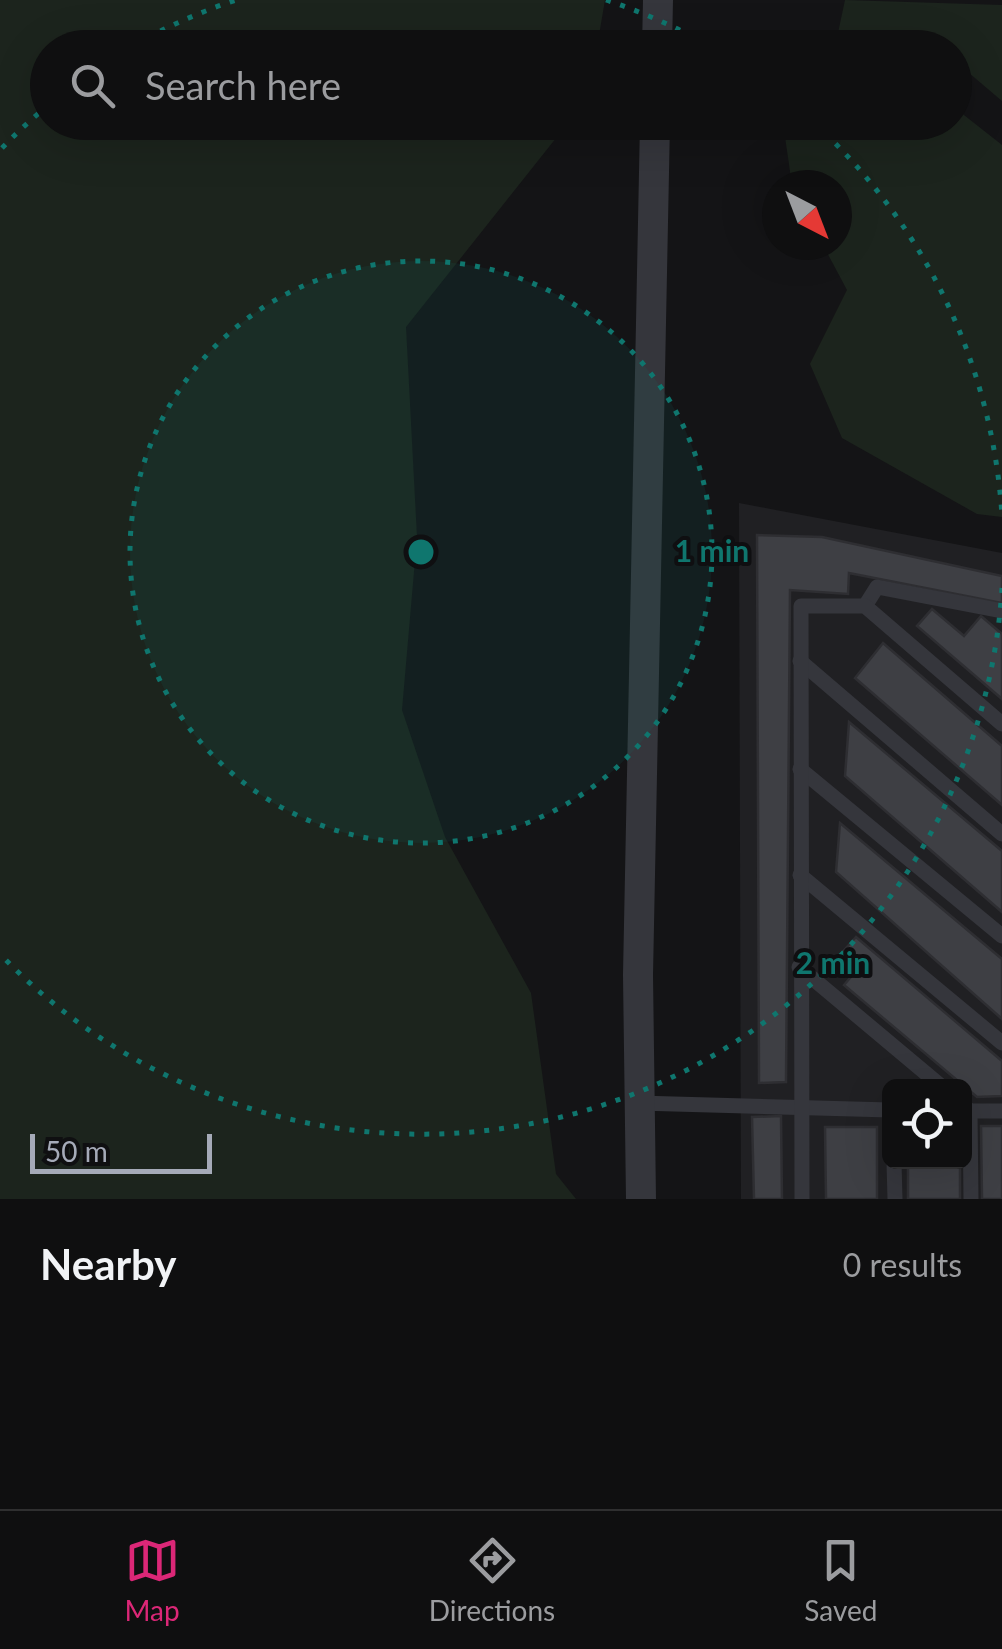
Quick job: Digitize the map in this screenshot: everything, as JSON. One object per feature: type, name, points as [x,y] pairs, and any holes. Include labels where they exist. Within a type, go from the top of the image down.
[{"type":"street","points":[[657,30],[658,0]]},
{"type":"street","points":[[640,1199],[638,1103],[655,140]]},
{"type":"lane","points":[[864,606],[878,587],[1002,610]]},
{"type":"lane","points":[[802,1199],[798,1109],[801,606],[864,606],[1002,724]]},
{"type":"lane","points":[[800,661],[1002,834]]},
{"type":"lane","points":[[800,769],[1002,936]]},
{"type":"lane","points":[[800,875],[1002,1043]]},
{"type":"lane","points":[[799,967],[933,1079]]},
{"type":"lane","points":[[638,1103],[882,1110]]},
{"type":"lane","points":[[972,1109],[1002,1111]]},
{"type":"lane","points":[[894,1169],[895,1199]]},
{"type":"lane","points":[[969,1169],[971,1199]]},
{"type":"shaded area","points":[[0,0],[605,0],[600,30],[30,30],[30,140],[554,140],[406,327],[417,537],[402,710],[445,837],[531,993],[556,1174],[576,1199],[0,1199]]},
{"type":"shaded area","points":[[845,0],[1002,5],[1002,101],[972,75],[972,30],[839,30]]},
{"type":"shaded area","points":[[972,121],[1002,145],[1002,517],[977,514],[842,438],[810,364],[847,290],[831,260],[852,260],[852,170],[790,170],[785,140],[972,140]]},
{"type":"shaded area","points":[[739,503],[1002,553],[1002,1199],[741,1199]]},
{"type":"building","points":[[757,535],[822,537],[1002,576],[1002,603],[849,573],[848,594],[790,590],[786,1082],[759,1083]]},
{"type":"building","points":[[932,609],[964,636],[981,616],[1002,634],[1002,699],[917,626]]},
{"type":"building","points":[[883,643],[1002,746],[1002,805],[855,678]]},
{"type":"building","points":[[849,722],[1002,851],[1002,912],[845,776]]},
{"type":"building","points":[[840,823],[1002,959],[1002,1019],[836,872]]},
{"type":"building","points":[[856,937],[1002,1061],[1002,1096],[977,1097],[972,1093],[972,1079],[956,1079],[844,985],[855,972],[837,958]]},
{"type":"building","points":[[781,1116],[782,1199],[754,1199],[752,1117]]},
{"type":"building","points":[[981,1126],[1002,1126],[1002,1199],[982,1199]]},
{"type":"building","points":[[825,1127],[877,1127],[877,1199],[826,1199]]},
{"type":"building","points":[[908,1169],[960,1169],[960,1199],[908,1199]]}]
